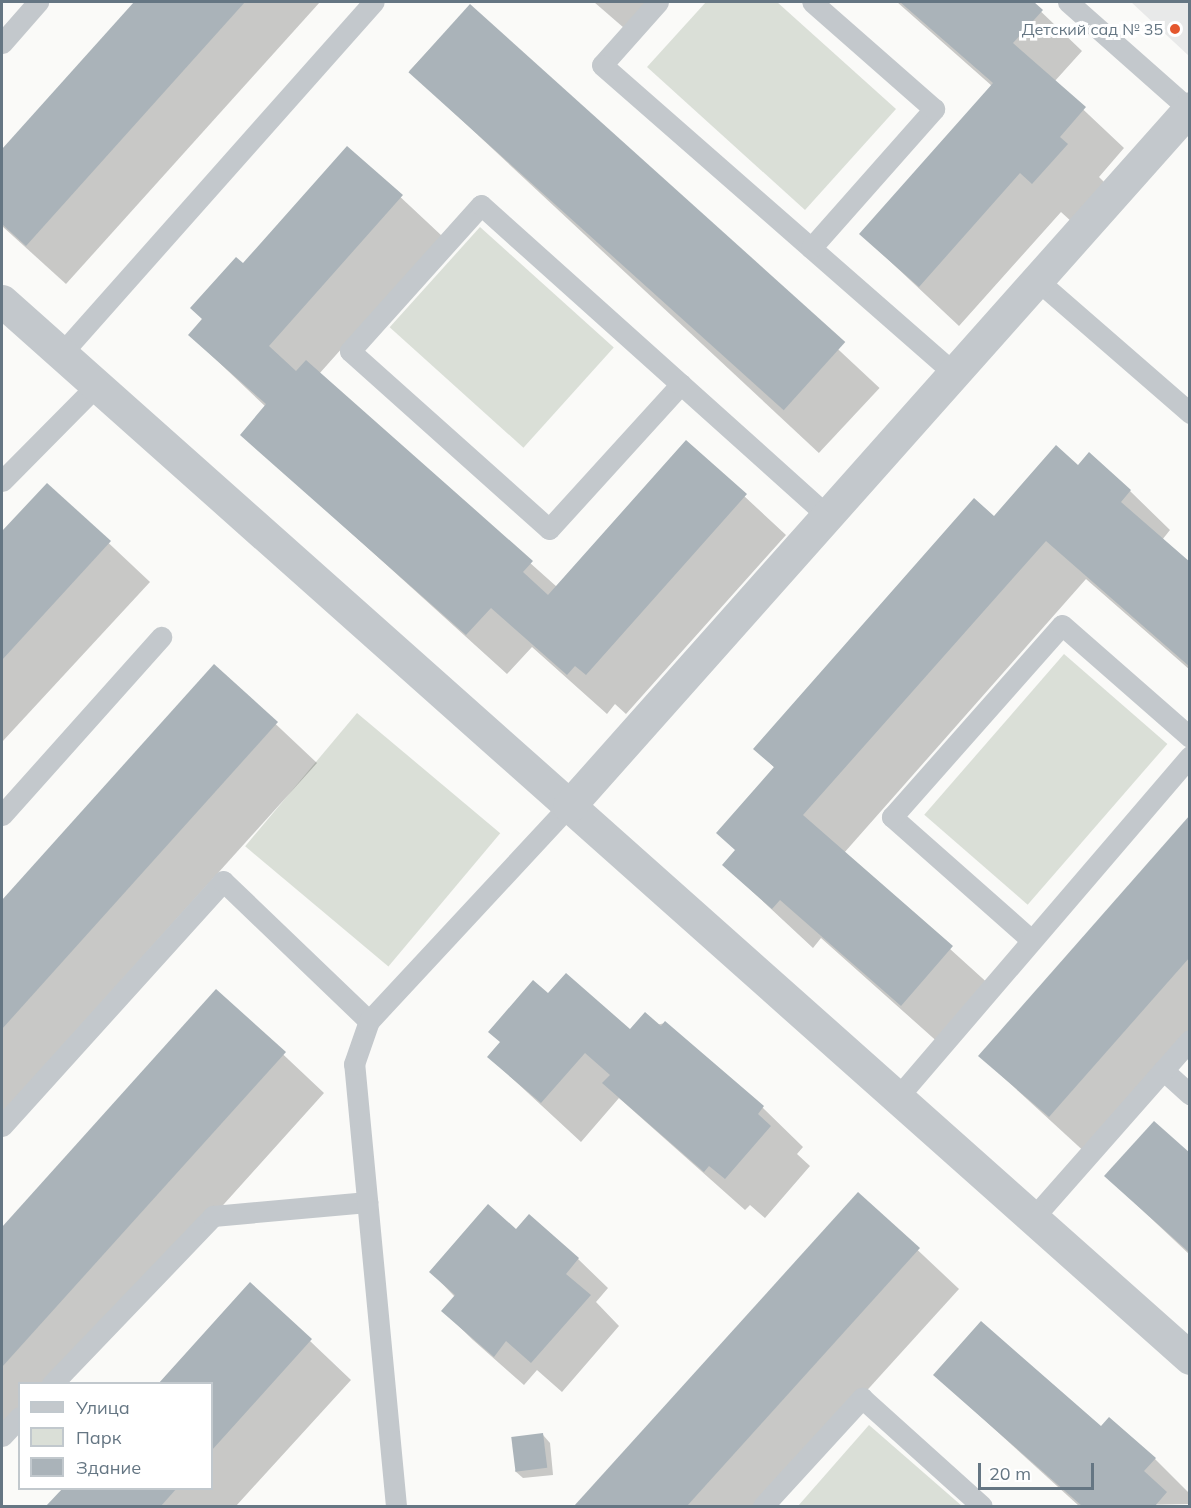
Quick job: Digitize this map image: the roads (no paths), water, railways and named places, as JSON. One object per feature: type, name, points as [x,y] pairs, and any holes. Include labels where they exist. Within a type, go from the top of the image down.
[{"type":"street","points":[[569,806],[1189,108]]},
{"type":"street","points":[[2,301],[1190,1358]]},
{"type":"lane","points":[[2,43],[38,2]]},
{"type":"lane","points":[[61,354],[375,2]]},
{"type":"lane","points":[[658,2],[602,65],[954,373]]},
{"type":"lane","points":[[812,2],[934,109],[812,248]]},
{"type":"lane","points":[[1068,2],[1189,108]]},
{"type":"lane","points":[[681,384],[549,529],[350,351],[481,205],[681,384],[828,516]]},
{"type":"lane","points":[[1037,280],[1190,413]]},
{"type":"lane","points":[[2,481],[97,385]]},
{"type":"lane","points":[[1029,938],[892,817],[1062,625],[1190,737]]},
{"type":"lane","points":[[2,815],[161,637]]},
{"type":"lane","points":[[897,1098],[1029,938],[1190,756]]},
{"type":"lane","points":[[396,1506],[354,1064],[369,1021],[569,806]]},
{"type":"lane","points":[[2,1126],[223,881],[369,1021]]},
{"type":"lane","points":[[1033,1218],[1190,1040]]},
{"type":"lane","points":[[1163,1070],[1190,1094]]},
{"type":"lane","points":[[53,1382],[213,1216],[367,1202]]},
{"type":"lane","points":[[763,1506],[862,1398],[982,1506]]},
{"type":"lane","points":[[2,1436],[18,1420]]},
{"type":"place","name":"Детский сад № 35","points":[[1175,29]]}]
